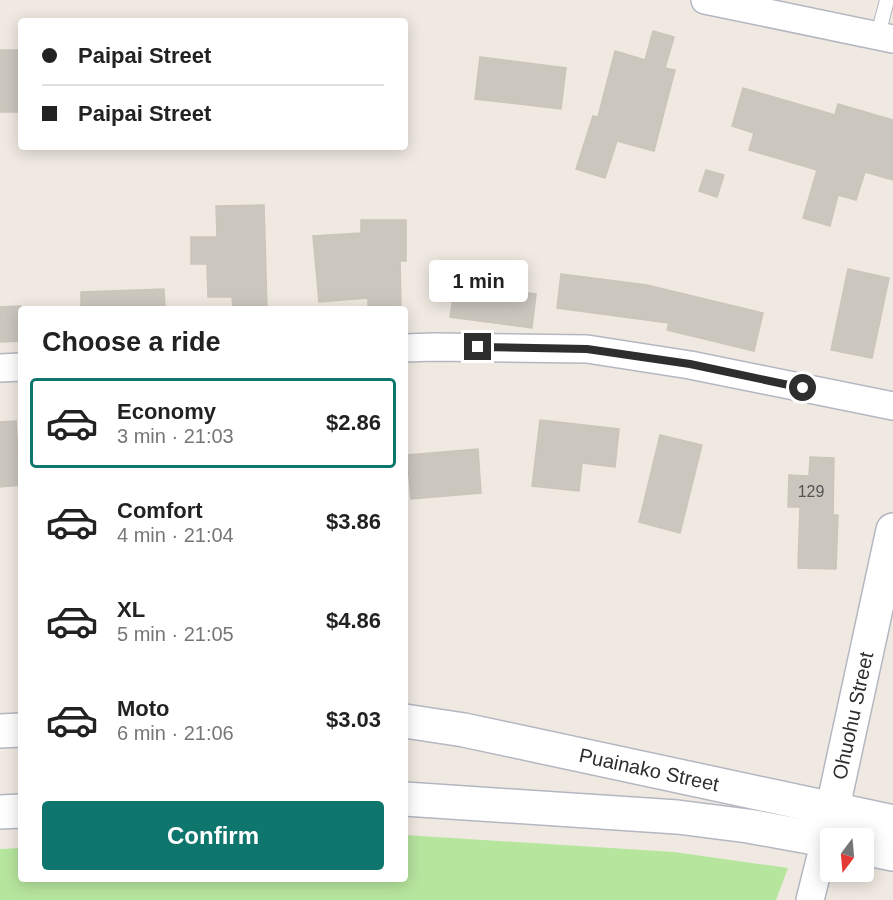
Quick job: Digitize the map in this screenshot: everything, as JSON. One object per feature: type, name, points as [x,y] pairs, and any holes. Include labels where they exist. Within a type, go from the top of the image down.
[{"type":"street","points":[[705,0],[886,37]]},
{"type":"street","points":[[408,348],[587,349],[690,364],[893,406]]},
{"type":"street","points":[[0,368],[18,367]]},
{"type":"street","name":"Ohuohu Street","points":[[830,828],[893,530]]},
{"type":"street","name":"Puainako Street","points":[[408,721],[464,730],[823,828]]},
{"type":"street","points":[[0,731],[18,730]]},
{"type":"street","name":"Puainako Street","points":[[408,799],[677,817],[748,826],[820,830]]},
{"type":"street","points":[[0,812],[18,811]]},
{"type":"street","name":"Puainako Street","points":[[846,828],[893,822]]},
{"type":"street","points":[[874,850],[893,854]]},
{"type":"street","name":"Ohuohu Street","points":[[810,900],[820,865]]},
{"type":"lane","points":[[886,0],[886,37]]},
{"type":"green space","points":[[408,835],[674,852],[788,868],[776,900],[0,900],[0,849],[18,848],[18,882],[408,882]]},
{"type":"building","points":[[653,31],[674,37],[665,68],[675,70],[654,151],[617,141],[605,178],[576,169],[593,116],[598,117],[615,51],[645,60]]},
{"type":"building","points":[[0,50],[18,50],[18,112],[0,112]]},
{"type":"building","points":[[480,57],[566,68],[561,109],[475,99]]},
{"type":"building","points":[[743,88],[835,115],[838,104],[893,120],[893,180],[865,172],[856,200],[838,195],[830,226],[803,218],[817,170],[749,150],[754,133],[732,126]]},
{"type":"building","points":[[706,170],[724,175],[717,197],[699,191]]},
{"type":"building","points":[[264,205],[267,306],[233,306],[232,297],[208,297],[207,264],[191,264],[191,237],[217,237],[216,206]]},
{"type":"building","points":[[361,220],[406,220],[406,261],[400,261],[401,306],[368,306],[368,298],[319,302],[313,236],[361,233]]},
{"type":"building","points":[[848,269],[889,278],[872,358],[831,350]]},
{"type":"building","points":[[561,274],[647,285],[763,313],[754,351],[667,330],[669,323],[557,308]]},
{"type":"building","points":[[455,284],[536,294],[532,328],[450,317]]},
{"type":"building","points":[[164,289],[165,306],[81,306],[81,292]]},
{"type":"building","points":[[18,306],[18,341],[0,342],[0,307]]},
{"type":"building","points":[[540,420],[619,429],[615,467],[582,463],[579,491],[532,486]]},
{"type":"building","points":[[16,421],[18,485],[0,487],[0,422]]},
{"type":"building","points":[[660,435],[702,445],[680,533],[639,522]]},
{"type":"building","points":[[478,449],[481,493],[411,499],[408,455]]},
{"type":"building","points":[[810,457],[834,458],[833,515],[838,515],[836,569],[798,568],[800,507],[788,507],[789,475],[809,476]]},
{"type":"route","points":[[478,347],[587,349],[690,364],[803,388]]}]
